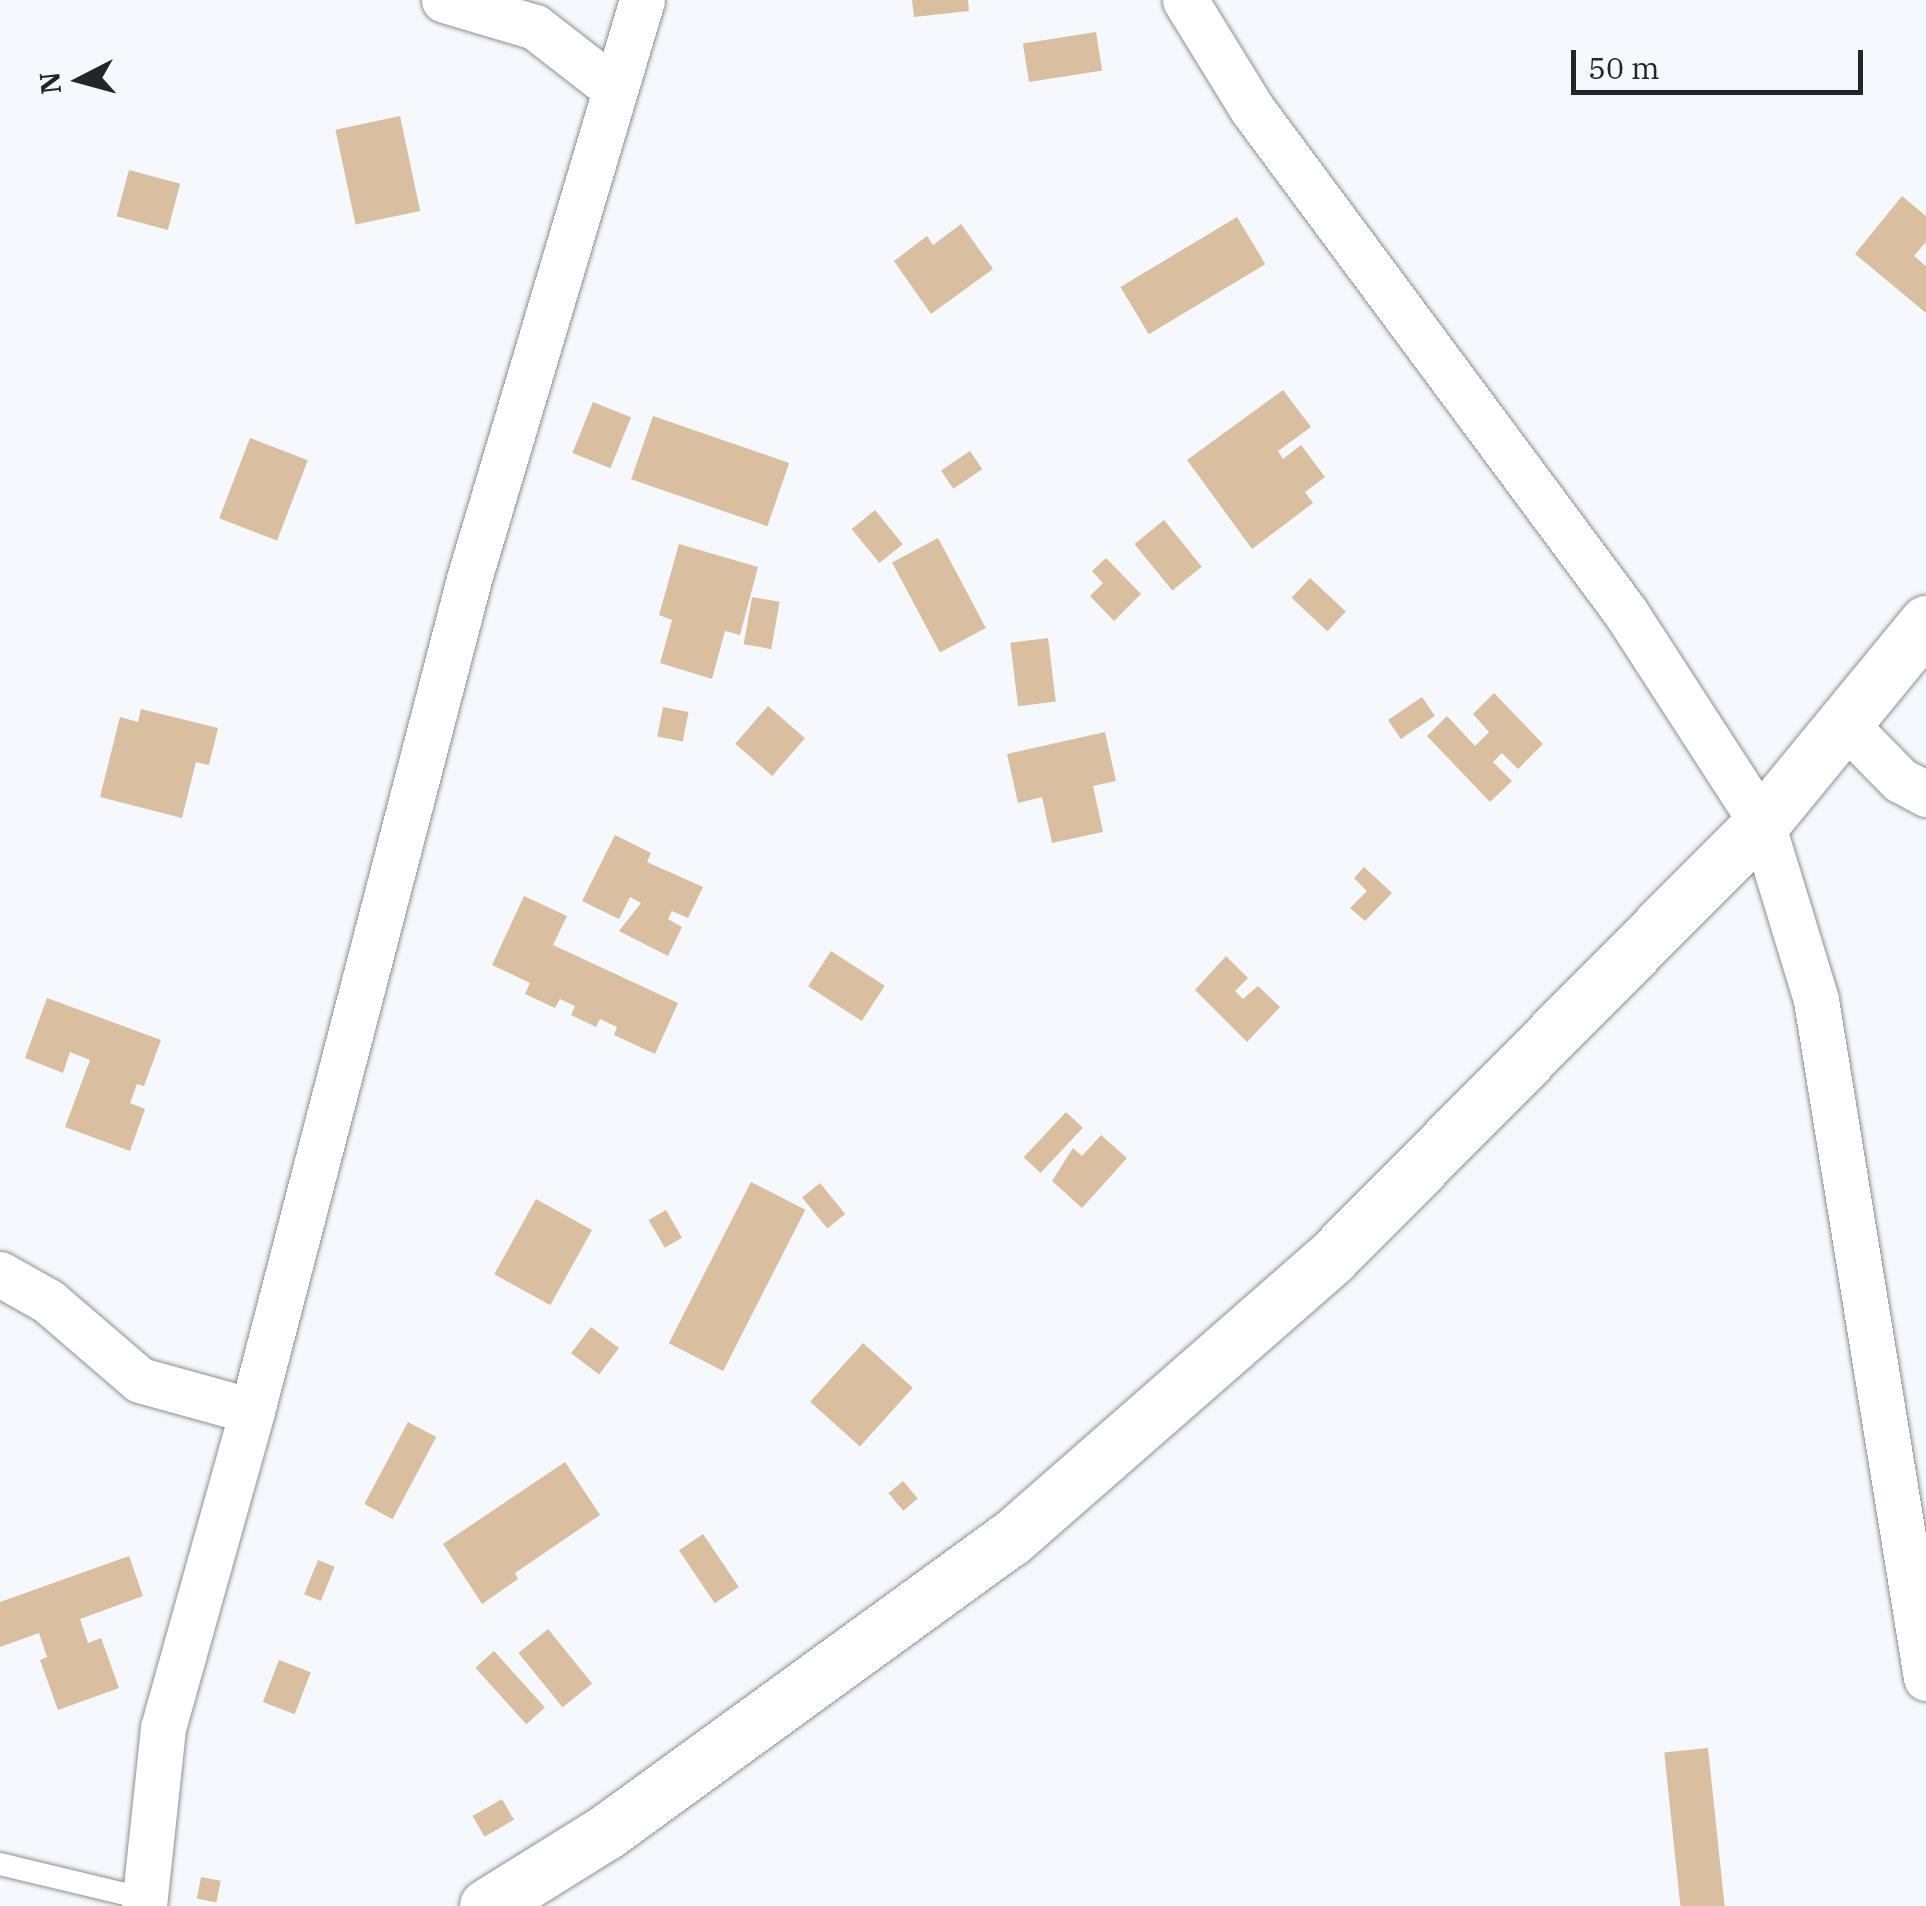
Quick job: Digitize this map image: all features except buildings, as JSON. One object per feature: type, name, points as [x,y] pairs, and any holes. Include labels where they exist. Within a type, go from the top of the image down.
[{"type":"main road","points":[[487,1906],[606,1832],[1010,1539],[1332,1257],[1762,824],[1842,721],[1926,623]]},
{"type":"street","points":[[444,0],[535,27],[615,89]]},
{"type":"street","points":[[144,1902],[163,1728],[252,1412],[469,579],[642,0]]},
{"type":"street","points":[[1186,0],[1252,109],[1626,612],[1762,824],[1816,1000],[1926,1678]]},
{"type":"street","points":[[1842,721],[1900,780],[1926,794]]},
{"type":"street","points":[[0,1274],[48,1302],[140,1380],[252,1412]]},
{"type":"lane","points":[[0,1864],[144,1902]]}]
